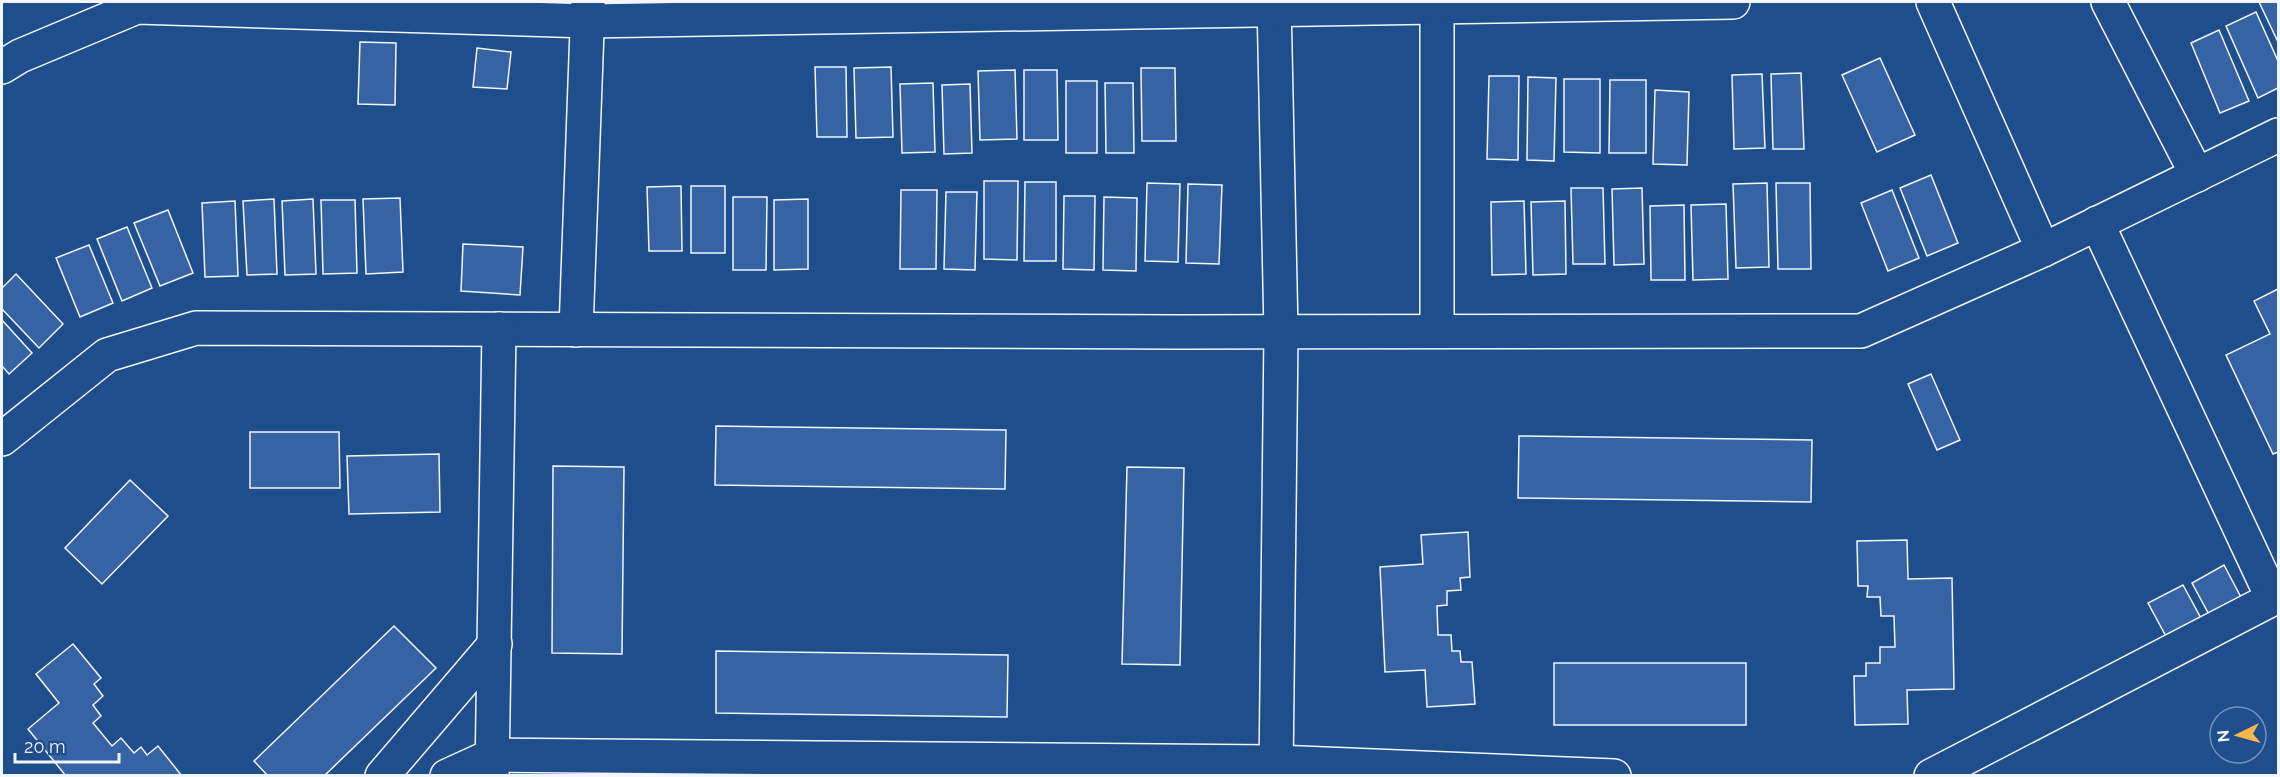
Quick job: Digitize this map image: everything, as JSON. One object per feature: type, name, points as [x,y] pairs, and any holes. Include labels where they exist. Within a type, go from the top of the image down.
[{"type":"street","points":[[2,67],[20,56],[137,7],[588,11],[1733,2]]},
{"type":"street","points":[[1933,2],[2043,249]]},
{"type":"street","points":[[2108,2],[2197,175]]},
{"type":"street","points":[[1274,5],[1281,332],[1276,769]]},
{"type":"street","points":[[1437,6],[1437,332]]},
{"type":"street","points":[[576,330],[588,11]]},
{"type":"street","points":[[2,440],[107,355],[196,328],[1281,332],[1861,331],[2043,249],[2278,135]]},
{"type":"street","points":[[1931,776],[2276,598],[2097,223]]},
{"type":"street","points":[[493,765],[499,329]]},
{"type":"street","points":[[382,776],[495,644]]},
{"type":"street","points":[[447,776],[493,765],[1276,769],[1614,776]]},
{"type":"building","points":[[2259,2],[2278,2],[2278,42]]},
{"type":"building","points":[[2256,12],[2278,61],[2278,88],[2258,98],[2226,26]]},
{"type":"building","points":[[2219,30],[2249,101],[2220,113],[2191,43]]},
{"type":"building","points":[[360,42],[396,43],[395,105],[358,104]]},
{"type":"building","points":[[477,48],[511,52],[507,89],[473,87]]},
{"type":"building","points":[[1880,58],[1915,135],[1877,152],[1842,75]]},
{"type":"building","points":[[815,67],[846,67],[847,137],[817,137]]},
{"type":"building","points":[[891,67],[893,137],[856,138],[854,68]]},
{"type":"building","points":[[1141,68],[1175,68],[1176,141],[1142,141]]},
{"type":"building","points":[[1015,70],[1017,139],[980,140],[978,71]]},
{"type":"building","points":[[1024,70],[1057,70],[1058,140],[1024,140]]},
{"type":"building","points":[[1801,73],[1804,149],[1773,149],[1771,74]]},
{"type":"building","points":[[1762,74],[1765,148],[1734,149],[1732,75]]},
{"type":"building","points":[[1489,76],[1519,76],[1518,160],[1487,159]]},
{"type":"building","points":[[1528,77],[1556,78],[1554,161],[1527,160]]},
{"type":"building","points":[[1564,79],[1600,79],[1600,153],[1564,152]]},
{"type":"building","points":[[1610,80],[1646,80],[1646,153],[1609,153]]},
{"type":"building","points":[[1066,81],[1097,81],[1097,153],[1066,153]]},
{"type":"building","points":[[933,83],[935,152],[902,153],[900,84]]},
{"type":"building","points":[[1105,83],[1133,83],[1134,153],[1106,153]]},
{"type":"building","points":[[970,84],[972,153],[944,154],[942,85]]},
{"type":"building","points":[[1655,90],[1689,92],[1687,165],[1653,164]]},
{"type":"building","points":[[1931,175],[1958,243],[1927,256],[1900,188]]},
{"type":"building","points":[[984,181],[1018,181],[1017,260],[984,259]]},
{"type":"building","points":[[1025,182],[1056,182],[1056,261],[1024,261]]},
{"type":"building","points":[[1147,183],[1180,184],[1178,262],[1145,261]]},
{"type":"building","points":[[1767,183],[1769,267],[1736,268],[1733,184]]},
{"type":"building","points":[[1776,183],[1810,183],[1811,269],[1778,269]]},
{"type":"building","points":[[1188,184],[1222,185],[1219,264],[1186,263]]},
{"type":"building","points":[[681,186],[682,251],[649,251],[647,187]]},
{"type":"building","points":[[691,186],[725,186],[725,253],[691,253]]},
{"type":"building","points":[[1571,188],[1603,188],[1605,264],[1573,264]]},
{"type":"building","points":[[1642,188],[1644,264],[1614,265],[1612,189]]},
{"type":"building","points":[[901,190],[937,190],[936,269],[900,269]]},
{"type":"building","points":[[1892,190],[1919,258],[1888,271],[1861,203]]},
{"type":"building","points":[[946,192],[977,192],[975,270],[944,269]]},
{"type":"building","points":[[1064,196],[1095,196],[1094,270],[1063,269]]},
{"type":"building","points":[[733,197],[767,197],[766,270],[733,270]]},
{"type":"building","points":[[1104,197],[1137,198],[1136,271],[1103,270]]},
{"type":"building","points":[[400,198],[403,272],[366,274],[363,199]]},
{"type":"building","points":[[274,199],[277,274],[247,275],[243,201]]},
{"type":"building","points":[[313,199],[316,274],[285,275],[282,201]]},
{"type":"building","points":[[808,199],[808,269],[774,270],[774,200]]},
{"type":"building","points":[[321,200],[355,200],[357,273],[323,274]]},
{"type":"building","points":[[235,201],[238,276],[205,277],[202,203]]},
{"type":"building","points":[[1524,201],[1526,274],[1492,275],[1491,202]]},
{"type":"building","points":[[1565,201],[1566,274],[1533,275],[1531,202]]},
{"type":"building","points":[[1726,204],[1728,279],[1693,280],[1691,205]]},
{"type":"building","points":[[1684,205],[1685,280],[1651,280],[1650,206]]},
{"type":"building","points":[[168,210],[193,273],[160,286],[134,223]]},
{"type":"building","points":[[127,227],[152,288],[122,301],[97,239]]},
{"type":"building","points":[[463,244],[523,247],[520,295],[461,291]]},
{"type":"building","points":[[89,245],[113,303],[80,317],[56,258]]},
{"type":"building","points":[[16,274],[63,324],[39,348],[2,309],[2,288]]},
{"type":"building","points":[[2278,289],[2278,452],[2273,454],[2226,355],[2270,334],[2254,301]]},
{"type":"building","points":[[2,320],[32,353],[9,374],[2,366]]},
{"type":"building","points":[[1931,374],[1960,440],[1937,450],[1908,384]]},
{"type":"building","points":[[716,426],[1006,430],[1005,489],[715,485]]},
{"type":"building","points":[[250,432],[339,432],[340,488],[250,488]]},
{"type":"building","points":[[1519,436],[1812,440],[1811,502],[1518,498]]},
{"type":"building","points":[[439,454],[440,512],[349,514],[347,456]]},
{"type":"building","points":[[553,466],[624,467],[622,654],[552,653]]},
{"type":"building","points":[[1127,467],[1184,468],[1180,665],[1122,664]]},
{"type":"building","points":[[130,480],[168,516],[102,584],[65,548]]},
{"type":"building","points":[[1468,532],[1470,577],[1460,578],[1461,590],[1447,591],[1447,605],[1437,606],[1438,635],[1451,635],[1452,651],[1460,651],[1461,662],[1472,662],[1475,704],[1427,707],[1425,670],[1385,672],[1380,567],[1423,564],[1421,535]]},
{"type":"building","points":[[1907,540],[1908,579],[1952,578],[1954,689],[1907,690],[1908,724],[1855,725],[1854,676],[1866,676],[1866,663],[1880,663],[1880,647],[1895,647],[1894,616],[1881,616],[1880,597],[1867,597],[1868,586],[1858,586],[1857,541]]},
{"type":"building","points":[[2224,565],[2244,603],[2212,620],[2192,583]]},
{"type":"building","points":[[2183,585],[2203,622],[2168,640],[2148,603]]},
{"type":"building","points":[[394,626],[436,668],[324,776],[268,776],[254,761]]},
{"type":"building","points":[[73,644],[101,678],[94,684],[103,696],[93,705],[101,716],[93,723],[112,746],[121,738],[134,753],[141,747],[147,755],[158,746],[182,776],[66,776],[28,729],[59,703],[36,674]]},
{"type":"building","points":[[716,651],[1008,655],[1007,717],[716,713]]},
{"type":"building","points":[[1554,663],[1746,663],[1746,725],[1554,725]]}]
